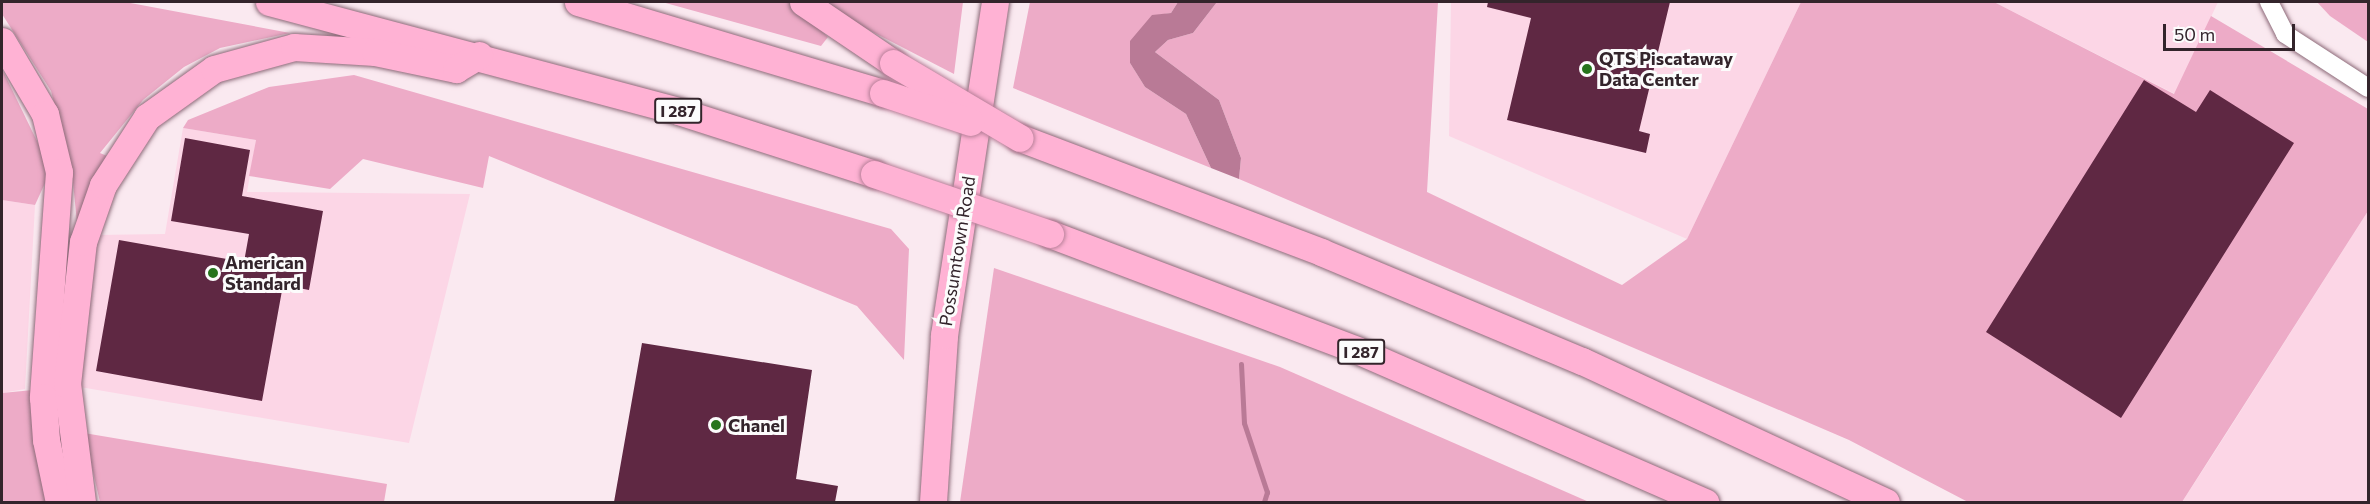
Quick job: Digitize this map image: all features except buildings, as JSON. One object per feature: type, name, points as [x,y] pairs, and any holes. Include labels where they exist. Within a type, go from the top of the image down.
[{"type":"highway","name":"I 287","points":[[269,2],[479,55],[874,174],[1050,234],[1359,351],[1705,502]]},
{"type":"highway","points":[[578,2],[883,93],[1020,138],[1321,252],[1572,356],[1886,502]]},
{"type":"highway","points":[[802,2],[893,63],[1020,138]]},
{"type":"highway","name":"Possumtown Road","points":[[933,502],[944,335],[995,2]]},
{"type":"highway","points":[[2,41],[45,114],[59,172],[43,397],[46,440],[59,502]]},
{"type":"highway","points":[[82,502],[66,384],[83,242],[103,184],[147,117],[214,69],[294,47],[375,52],[456,69],[479,55]]},
{"type":"street","points":[[2269,2],[2285,33],[2368,88]]},
{"type":"shaded area","points":[[2,2],[125,2],[290,33],[220,48],[184,67],[143,100],[100,153],[107,156],[77,223],[72,172],[51,91],[2,14]]},
{"type":"shaded area","points":[[662,2],[789,2],[828,37],[821,46]]},
{"type":"shaded area","points":[[825,2],[963,2],[954,74],[863,27]]},
{"type":"shaded area","points":[[1030,2],[1178,2],[1171,13],[1152,16],[1131,41],[1130,63],[1145,87],[1186,114],[1211,168],[1013,88]]},
{"type":"shaded area","points":[[1178,2],[1217,2],[1193,33],[1168,40],[1155,52],[1219,100],[1241,158],[1239,179],[1211,168],[1186,114],[1145,87],[1130,63],[1130,41],[1152,15],[1171,13]]},
{"type":"shaded area","points":[[1217,2],[1438,2],[1427,192],[1622,285],[1687,239],[1801,2],[1994,2],[2174,94],[2211,16],[2368,109],[2368,211],[2182,502],[1968,502],[1849,440],[1239,179],[1241,158],[1219,100],[1155,52],[1168,40],[1193,33]]},
{"type":"shaded area","points":[[1451,2],[1801,2],[1687,239],[1449,136]]},
{"type":"shaded area","points":[[1994,2],[2218,2],[2175,94]]},
{"type":"shaded area","points":[[2317,2],[2368,2],[2368,42],[2330,16]]},
{"type":"shaded area","points":[[2,69],[51,170],[35,205],[2,200]]},
{"type":"shaded area","points":[[354,75],[891,229],[909,249],[904,360],[857,306],[489,156],[483,188],[363,159],[330,189],[249,176],[256,140],[183,128],[188,120],[269,87]]},
{"type":"shaded area","points":[[183,128],[256,140],[247,192],[470,194],[409,443],[80,387],[96,235],[165,234]]},
{"type":"shaded area","points":[[2,200],[35,205],[25,389],[2,393]]},
{"type":"shaded area","points":[[2368,211],[2368,502],[2182,502],[2212,456]]},
{"type":"shaded area","points":[[994,268],[1280,367],[1589,502],[960,502]]},
{"type":"shaded area","points":[[33,390],[48,502],[2,502],[2,393]]},
{"type":"shaded area","points":[[84,433],[387,484],[384,502],[100,502]]},
{"type":"waterway","points":[[1241,364],[1244,423],[1267,492],[1264,502]]},
{"type":"place","name":"QTS Piscataway Data Center","points":[[1587,69]]},
{"type":"place","name":"American Standard","points":[[213,273]]},
{"type":"place","name":"Chanel","points":[[716,425]]}]
